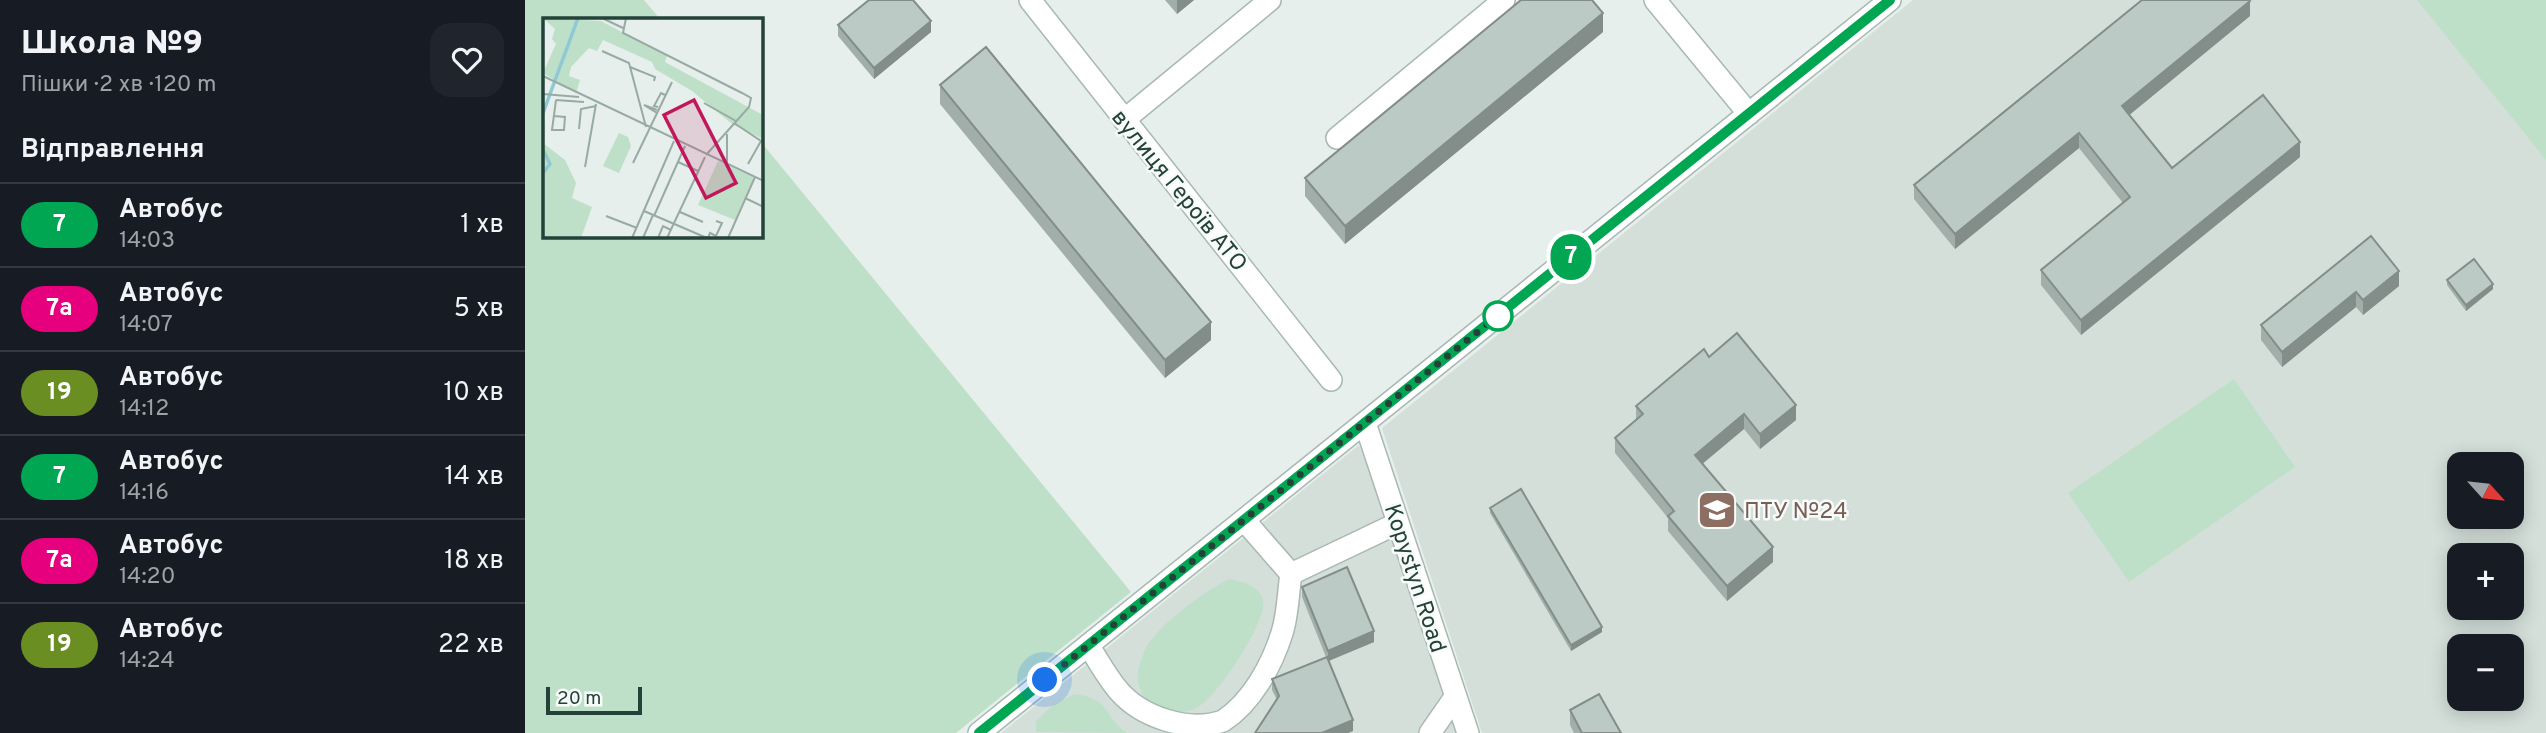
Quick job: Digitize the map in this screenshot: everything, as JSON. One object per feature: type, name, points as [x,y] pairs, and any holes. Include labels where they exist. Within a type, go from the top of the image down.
[{"type":"street","name":"вулиця Героїв АТО","points":[[1030,0],[1331,380]]},
{"type":"street","points":[[1124,120],[1270,0]]},
{"type":"street","points":[[1337,138],[1504,0]]},
{"type":"street","points":[[1655,0],[1749,114]]},
{"type":"street","points":[[979,733],[1890,0]]},
{"type":"street","name":"Kopystyn Road","points":[[1365,423],[1468,733]]},
{"type":"street","points":[[1088,645],[1118,690],[1145,714],[1173,727],[1195,730],[1221,723],[1245,703],[1265,672],[1283,631],[1291,574],[1244,520]]},
{"type":"street","points":[[1291,574],[1398,523]]},
{"type":"street","points":[[1430,733],[1455,697]]},
{"type":"shaded area","points":[[1913,0],[2546,0],[2546,733],[1482,733],[1382,428]]},
{"type":"shaded area","points":[[1359,445],[1471,733],[1001,733]]},
{"type":"green space","points":[[525,0],[644,0],[659,18],[543,18],[543,238],[763,238],[763,144],[1131,592],[956,733],[525,733]]},
{"type":"green space","points":[[2417,0],[2546,0],[2546,160]]},
{"type":"green space","points":[[2234,379],[2295,467],[2129,582],[2068,493]]},
{"type":"green space","points":[[1229,579],[1254,588],[1263,600],[1258,624],[1250,640],[1217,689],[1198,707],[1180,712],[1162,709],[1153,704],[1146,699],[1138,682],[1140,664],[1147,646],[1184,608]]},
{"type":"green space","points":[[1074,694],[1095,699],[1127,733],[1036,732],[1036,721],[1052,706]]},
{"type":"building","points":[[869,0],[913,0],[931,21],[874,68],[838,25]]},
{"type":"building","points":[[1521,0],[1592,0],[1603,13],[1345,226],[1305,178]]},
{"type":"building","points":[[2142,0],[2250,1],[2122,106],[2172,168],[2263,95],[2300,142],[2081,320],[2041,270],[2130,197],[2079,133],[1955,234],[1914,185]]},
{"type":"building","points":[[986,47],[1211,322],[1165,360],[940,85]]},
{"type":"building","points":[[2371,236],[2399,271],[2363,300],[2356,292],[2282,352],[2261,325]]},
{"type":"building","points":[[2474,259],[2493,284],[2466,305],[2447,280]]},
{"type":"building","points":[[1737,333],[1796,405],[1760,434],[1744,414],[1695,455],[1773,547],[1727,586],[1668,516],[1674,511],[1615,438],[1643,414],[1636,406],[1704,349],[1709,357]]},
{"type":"building","points":[[1521,489],[1602,627],[1571,645],[1490,508]]},
{"type":"building","points":[[1347,567],[1374,631],[1328,651],[1302,587]]},
{"type":"building","points":[[1327,657],[1353,720],[1322,733],[1255,733],[1279,696],[1272,679]]},
{"type":"building","points":[[1599,694],[1621,733],[1582,733],[1570,710]]},
{"type":"bus line","name":"7","points":[[979,733],[1890,0]]},
{"type":"place","name":"ПТУ №24","points":[[1717,510]]},
{"type":"route","points":[[1045,680],[1501,313],[1498,316]]}]
